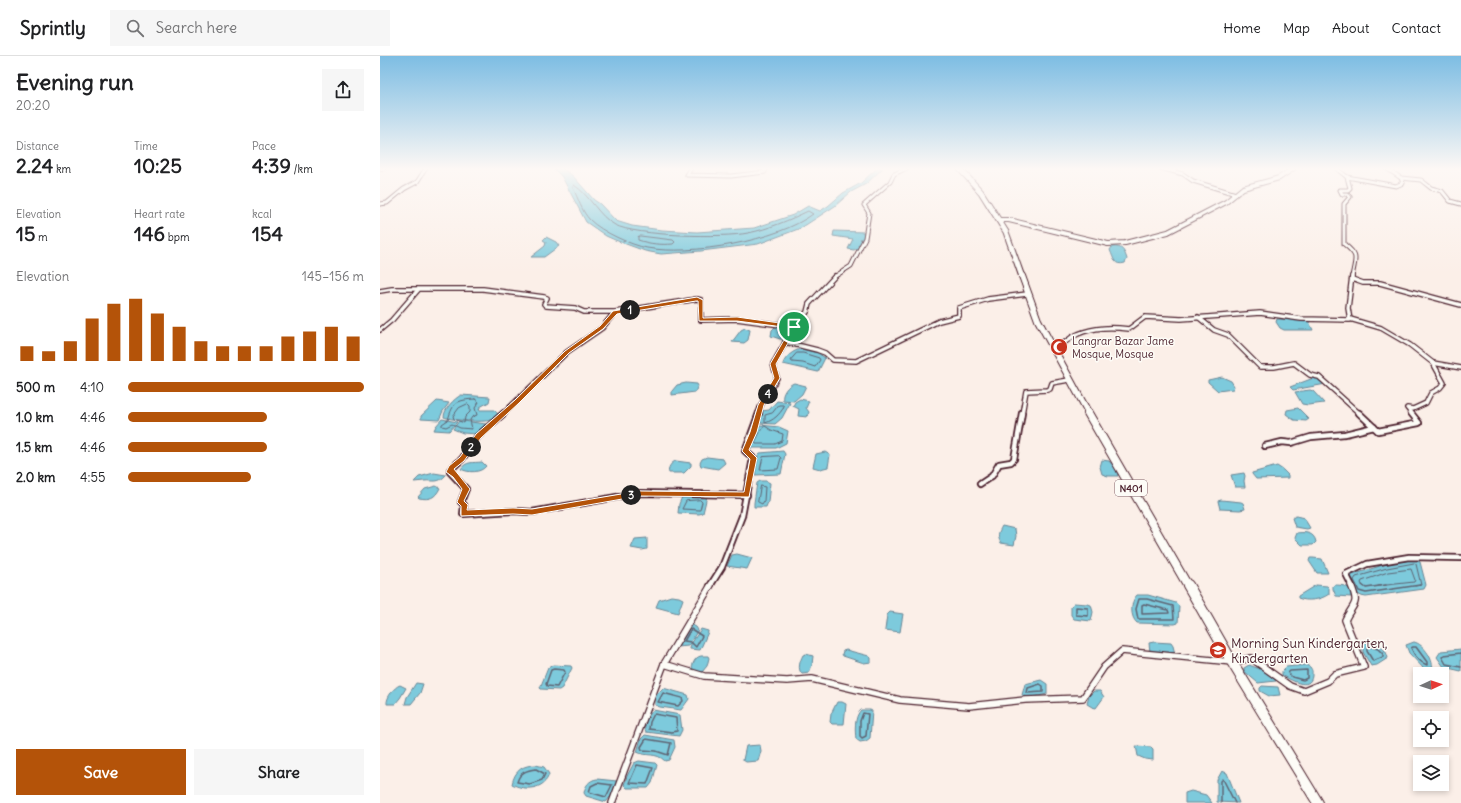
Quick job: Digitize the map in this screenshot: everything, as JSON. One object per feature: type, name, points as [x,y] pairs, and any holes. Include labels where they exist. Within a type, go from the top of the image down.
[{"type":"highway","name":"N401","points":[[988,203],[999,220],[1012,246],[1027,294],[1038,320],[1069,380],[1232,662],[1318,803]]},
{"type":"main road","points":[[999,220],[1009,220],[1108,244],[1119,244],[1168,232],[1224,203]]},
{"type":"street","points":[[612,803],[664,664],[722,567],[742,516],[753,458],[745,451],[753,432],[761,405],[777,378],[773,364],[794,327],[807,312],[809,304],[829,284],[830,279],[851,266],[865,238],[869,213],[864,205],[866,203]]},
{"type":"street","points":[[1345,203],[1344,244],[1354,252],[1356,256],[1348,308],[1350,319]]},
{"type":"street","points":[[1352,280],[1363,283],[1380,283],[1461,305]]},
{"type":"street","points":[[380,291],[392,289],[483,289],[544,297],[547,298],[544,304],[546,306],[575,308],[584,312],[615,312],[697,299],[701,300],[701,320],[737,319],[794,327]]},
{"type":"street","points":[[380,330],[392,320],[418,290]]},
{"type":"street","points":[[785,342],[817,350],[825,353],[833,360],[856,362],[939,321],[959,316],[959,308],[988,299],[1027,294]]},
{"type":"street","points":[[615,312],[602,328],[567,352],[517,402],[478,436],[462,459],[451,468],[450,472],[456,475],[466,489],[460,502],[464,505],[463,514],[513,511],[532,512],[639,494],[747,495]]},
{"type":"street","points":[[1052,347],[1063,345],[1074,336],[1090,330],[1106,328],[1129,329],[1145,317],[1180,319],[1260,313],[1301,319],[1350,319],[1364,322],[1381,328],[1410,345],[1433,362],[1461,368]]},
{"type":"street","points":[[1198,317],[1214,330],[1228,335],[1260,367],[1274,367],[1294,363],[1310,375],[1319,377],[1378,431],[1418,423],[1406,408],[1414,409],[1426,402],[1431,393],[1440,388],[1444,383],[1433,362]]},
{"type":"street","points":[[980,484],[992,476],[999,464],[1011,462],[1014,459],[1026,391],[1047,390],[1050,389],[1052,383],[1069,380]]},
{"type":"street","points":[[1265,446],[1282,442],[1291,443],[1311,437],[1345,434],[1374,427]]},
{"type":"street","points":[[664,664],[704,676],[787,681],[812,679],[900,700],[969,706],[1025,700],[1084,698],[1101,670],[1113,657],[1122,651],[1232,662],[1251,658],[1290,686],[1304,691],[1328,681],[1335,674],[1361,669],[1364,667],[1345,620],[1349,611],[1354,607],[1356,601],[1346,574],[1368,564],[1409,557],[1461,558]]},
{"type":"water","points":[[576,203],[598,203],[616,221],[632,226],[662,230],[697,232],[754,228],[793,215],[808,206],[820,211],[832,203],[839,203],[801,228],[758,244],[701,251],[661,254],[645,251],[606,236],[586,222]]},
{"type":"water","points":[[834,231],[864,232],[863,239],[860,239],[862,240],[858,246],[859,247],[854,250],[848,249],[853,239],[833,236]]},
{"type":"water","points":[[546,237],[556,242],[559,246],[544,257],[531,257],[545,246],[546,242],[543,240]]},
{"type":"water","points":[[1112,247],[1118,247],[1124,251],[1127,259],[1125,263],[1116,263],[1110,250]]},
{"type":"water","points":[[1277,319],[1308,320],[1313,330],[1284,330],[1280,328],[1276,322]]},
{"type":"water","points":[[776,326],[785,327],[789,330],[784,339],[771,336],[772,330]]},
{"type":"water","points":[[745,328],[750,330],[748,340],[744,343],[732,342],[741,330]]},
{"type":"water","points":[[801,349],[818,353],[825,358],[818,372],[783,364],[790,354]]},
{"type":"water","points":[[1222,377],[1231,381],[1234,386],[1233,389],[1218,391],[1208,382],[1208,380]]},
{"type":"water","points":[[1316,377],[1326,384],[1293,390],[1290,387]]},
{"type":"water","points":[[686,383],[697,384],[698,386],[695,392],[672,395],[672,391],[677,385]]},
{"type":"water","points":[[794,383],[806,386],[802,394],[794,401],[783,400],[783,395],[786,390]]},
{"type":"water","points":[[1313,391],[1324,403],[1308,405],[1302,404],[1295,392]]},
{"type":"water","points":[[461,395],[490,397],[489,402],[480,407],[479,410],[494,410],[498,414],[493,419],[487,421],[460,420],[444,417],[444,414],[450,404]]},
{"type":"water","points":[[800,399],[809,401],[806,408],[809,412],[807,417],[798,416],[799,409],[793,406],[795,402]]},
{"type":"water","points":[[437,401],[449,403],[439,420],[421,419],[421,416]]},
{"type":"water","points":[[777,401],[790,403],[782,418],[775,424],[760,423],[761,411],[769,410]]},
{"type":"water","points":[[1298,408],[1309,419],[1306,421],[1294,420],[1286,414],[1287,410]]},
{"type":"water","points":[[442,419],[457,422],[449,431],[434,430]]},
{"type":"water","points":[[459,421],[486,424],[476,434],[463,433],[453,429]]},
{"type":"water","points":[[760,425],[779,427],[788,431],[786,443],[776,448],[749,448]]},
{"type":"water","points":[[783,451],[785,454],[781,474],[755,475],[758,455],[760,453]]},
{"type":"water","points":[[825,452],[830,455],[828,467],[820,469],[813,467],[816,454]]},
{"type":"water","points":[[707,457],[723,459],[725,463],[718,469],[701,466],[700,463],[702,459]]},
{"type":"water","points":[[1102,460],[1109,461],[1116,469],[1118,476],[1108,476],[1102,474],[1100,467]]},
{"type":"water","points":[[676,461],[691,463],[691,466],[684,473],[669,473],[670,466]]},
{"type":"water","points":[[482,462],[486,466],[478,471],[471,472],[461,469],[467,464]]},
{"type":"water","points":[[1277,466],[1288,475],[1288,478],[1256,479],[1252,474],[1252,473]]},
{"type":"water","points":[[434,473],[446,475],[438,481],[414,482],[419,477]]},
{"type":"water","points":[[1244,473],[1245,487],[1235,487],[1231,475]]},
{"type":"water","points":[[760,481],[770,483],[768,502],[766,507],[754,507],[757,483]]},
{"type":"water","points":[[436,486],[440,488],[432,498],[426,499],[418,497],[425,489]]},
{"type":"water","points":[[707,496],[703,513],[678,513],[679,504],[682,497]]},
{"type":"water","points":[[1218,501],[1241,502],[1243,503],[1245,509],[1220,509]]},
{"type":"water","points":[[1296,516],[1304,518],[1310,528],[1295,527],[1292,518]]},
{"type":"water","points":[[1002,526],[1015,529],[1016,536],[1014,545],[1001,543],[998,534]]},
{"type":"water","points":[[1297,533],[1311,534],[1316,542],[1313,545],[1302,545],[1295,538]]},
{"type":"water","points":[[647,538],[647,549],[642,550],[631,548],[635,539]]},
{"type":"water","points":[[737,554],[752,558],[747,569],[727,566],[732,555]]},
{"type":"water","points":[[1310,558],[1322,559],[1328,573],[1317,573],[1309,561]]},
{"type":"water","points":[[1415,559],[1420,562],[1426,585],[1424,589],[1366,597],[1356,593],[1349,576],[1386,564]]},
{"type":"water","points":[[1316,585],[1327,586],[1329,588],[1329,594],[1314,600],[1298,598],[1298,596]]},
{"type":"water","points":[[1334,585],[1341,585],[1349,588],[1351,597],[1336,596],[1333,589]]},
{"type":"water","points":[[1137,595],[1148,595],[1176,603],[1179,606],[1178,623],[1137,623],[1133,617],[1132,605]]},
{"type":"water","points":[[671,596],[683,599],[678,613],[656,607],[659,600]]},
{"type":"water","points":[[1074,603],[1091,605],[1093,612],[1091,621],[1074,619],[1071,615],[1071,606]]},
{"type":"water","points":[[890,612],[903,614],[900,632],[885,630],[887,615]]},
{"type":"water","points":[[690,624],[698,630],[688,646],[678,647],[677,646]]},
{"type":"water","points":[[701,629],[708,632],[700,650],[690,649],[691,644]]},
{"type":"water","points":[[1367,642],[1383,649],[1388,658],[1377,665],[1371,666],[1363,652],[1363,643]]},
{"type":"water","points":[[1414,642],[1418,643],[1428,654],[1432,667],[1422,667],[1409,653],[1406,645]]},
{"type":"water","points":[[1149,643],[1171,643],[1175,654],[1150,652]]},
{"type":"water","points":[[1461,649],[1461,671],[1444,667],[1437,657],[1441,651]]},
{"type":"water","points":[[846,650],[869,656],[871,658],[871,662],[864,663],[843,656],[843,651]]},
{"type":"water","points":[[806,654],[813,656],[812,665],[809,673],[802,674],[800,672],[801,660],[803,655]]},
{"type":"water","points":[[701,656],[708,656],[707,666],[702,672],[692,670],[694,661]]},
{"type":"water","points":[[553,665],[571,666],[572,668],[562,688],[559,690],[541,689],[540,688],[548,668]]},
{"type":"water","points":[[1249,665],[1268,672],[1276,681],[1258,683],[1244,671],[1244,668]]},
{"type":"water","points":[[1306,665],[1312,670],[1312,676],[1310,681],[1307,683],[1299,683],[1282,675],[1282,671],[1286,667]]},
{"type":"water","points":[[1041,680],[1047,684],[1047,694],[1029,698],[1022,695],[1025,684]]},
{"type":"water","points":[[416,683],[423,684],[420,693],[411,704],[405,704],[407,697]]},
{"type":"water","points":[[400,685],[406,688],[400,698],[395,704],[387,704],[391,693]]},
{"type":"water","points":[[1262,686],[1278,687],[1280,695],[1269,696],[1260,691]]},
{"type":"water","points":[[663,688],[688,695],[689,699],[681,710],[655,705],[655,696]]},
{"type":"water","points":[[1094,691],[1100,691],[1104,697],[1096,708],[1087,704],[1089,696]]},
{"type":"water","points":[[837,702],[846,704],[844,724],[832,724],[830,722],[831,714]]},
{"type":"water","points":[[653,710],[680,715],[682,730],[679,736],[646,732],[645,724]]},
{"type":"water","points":[[861,710],[872,711],[870,738],[866,741],[860,742],[856,739],[855,728],[857,716]]},
{"type":"water","points":[[645,735],[674,740],[675,747],[669,760],[665,761],[658,756],[637,752],[641,739]]},
{"type":"water","points":[[760,745],[761,751],[758,761],[746,762],[743,760],[746,746]]},
{"type":"water","points":[[1136,746],[1151,747],[1153,749],[1153,760],[1138,756]]},
{"type":"water","points":[[639,761],[655,763],[657,765],[652,783],[648,788],[627,788],[624,785],[627,776],[634,763]]},
{"type":"water","points":[[536,765],[544,767],[549,774],[543,783],[534,788],[522,788],[512,784],[515,775],[520,769],[527,766]]},
{"type":"water","points":[[1222,771],[1227,773],[1239,803],[1217,802],[1217,780]]},
{"type":"water","points":[[597,779],[617,781],[616,790],[606,802],[586,796],[584,793],[588,784]]},
{"type":"water","points":[[1191,791],[1206,795],[1212,803],[1185,803],[1185,793]]},
{"type":"place","name":"Langrar Bazar Jame Mosque, Mosque","points":[[1059,347]]},
{"type":"place","name":"Morning Sun Kindergarten, Kindergarten","points":[[1218,650]]},
{"type":"route","points":[[699,299],[701,300],[701,320],[737,319],[794,327],[773,364],[777,378],[761,405],[753,432],[745,451],[753,458],[747,495],[639,494],[532,512],[513,511],[463,514],[464,505],[460,502],[466,489],[458,477],[450,472],[451,468],[462,459],[478,436],[517,402],[567,352],[602,328],[615,312],[699,299]]}]
